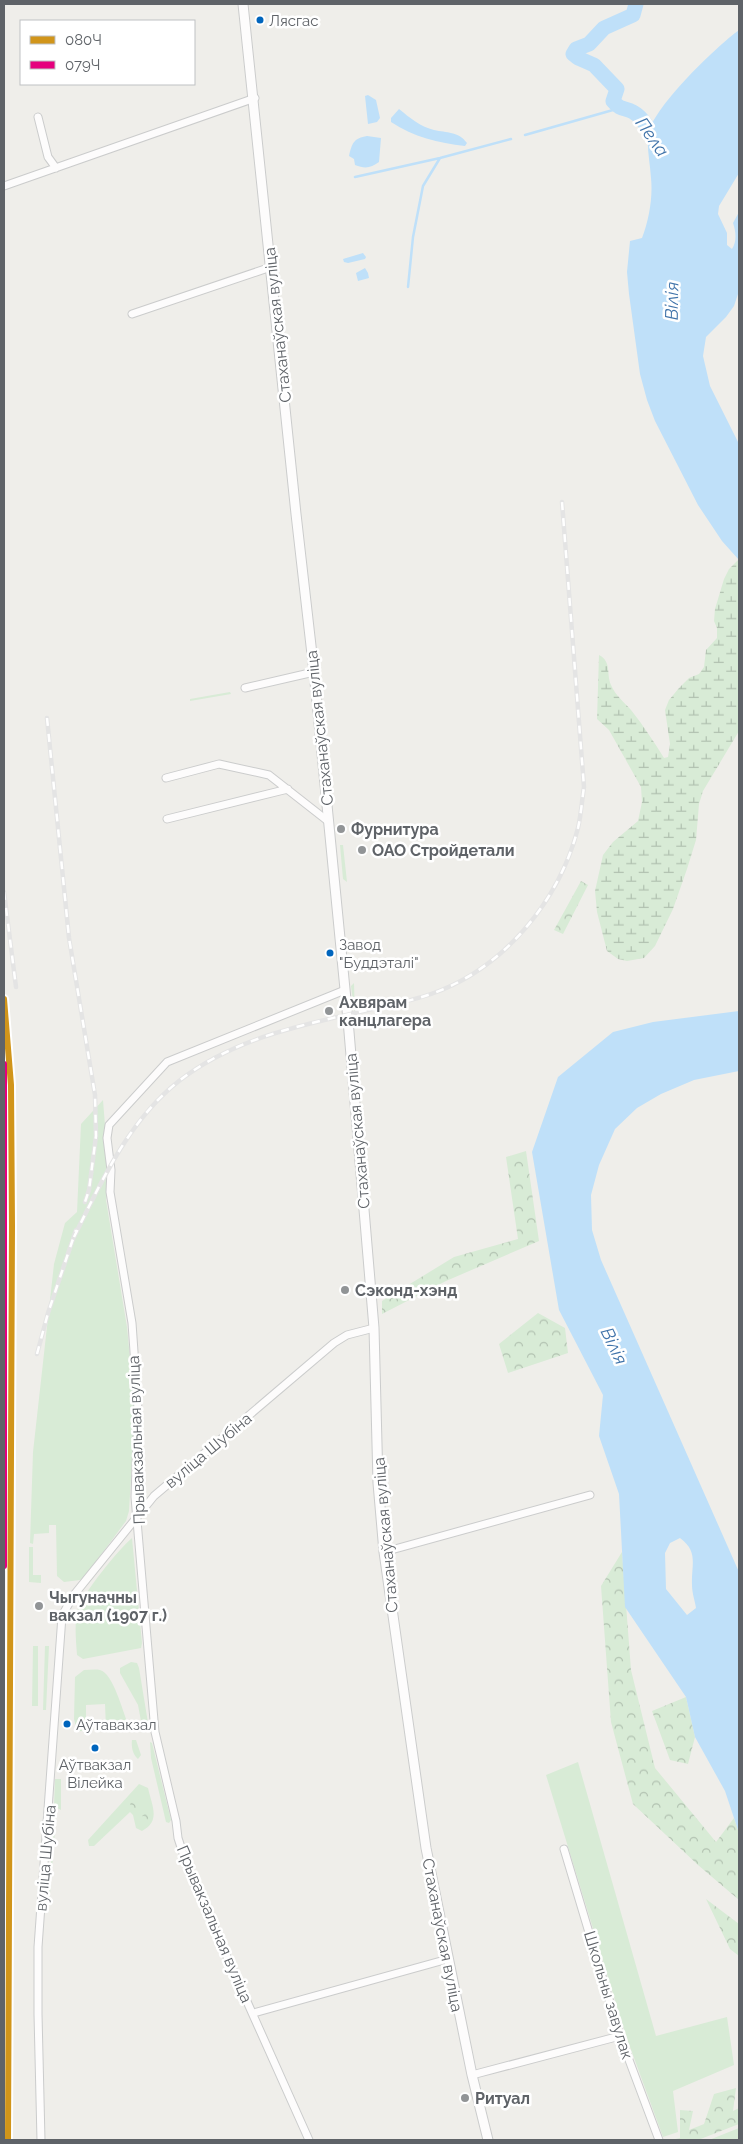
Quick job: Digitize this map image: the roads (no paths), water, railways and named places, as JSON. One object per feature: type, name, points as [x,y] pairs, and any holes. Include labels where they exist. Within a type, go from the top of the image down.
[{"type":"street","name":"Стаханаўская вуліца","points":[[244,4],[314,672],[345,990],[374,1328],[378,1483],[384,1552],[426,1848],[472,2075],[488,2140]]},
{"type":"street","points":[[4,186],[254,98]]},
{"type":"street","points":[[38,117],[48,157],[56,168]]},
{"type":"street","points":[[132,314],[271,267]]},
{"type":"street","points":[[245,688],[314,672]]},
{"type":"street","points":[[166,778],[219,764],[270,775],[329,822]]},
{"type":"street","points":[[167,819],[288,789]]},
{"type":"street","name":"Прывакзальная вуліца","points":[[309,2140],[189,1872],[178,1838],[176,1821],[155,1732],[135,1497],[138,1409],[132,1323],[110,1192],[111,1170],[107,1138],[108,1125],[167,1062],[345,990]]},
{"type":"street","name":"вуліца Шубіна","points":[[41,2140],[38,1947],[52,1778],[62,1616],[73,1596],[156,1493],[334,1344],[347,1336],[374,1328]]},
{"type":"street","points":[[384,1552],[590,1495]]},
{"type":"street","name":"Школьны завулак","points":[[564,1849],[620,2036],[658,2140]]},
{"type":"street","points":[[254,2014],[448,1959]]},
{"type":"street","points":[[472,2075],[620,2036]]},
{"type":"water","name":"Вілія","points":[[739,30],[739,173],[719,206],[718,214],[727,233],[727,245],[732,249],[736,236],[733,223],[739,212],[739,291],[734,306],[706,337],[703,356],[710,386],[739,444],[739,560],[722,541],[698,505],[655,421],[640,374],[627,272],[630,241],[642,238],[650,208],[651,185],[648,136],[652,125],[660,111],[686,79]]},
{"type":"water","points":[[368,95],[376,100],[380,118],[377,122],[368,124],[365,96]]},
{"type":"water","points":[[399,109],[425,127],[456,134],[467,143],[465,146],[445,143],[408,132],[391,122],[391,118]]},
{"type":"water","points":[[367,136],[381,138],[379,162],[371,167],[362,167],[355,165],[354,159],[349,156],[354,142],[359,138]]},
{"type":"water","points":[[363,253],[366,257],[365,259],[348,263],[344,262],[343,259]]},
{"type":"water","points":[[365,268],[369,278],[358,281],[356,273]]},
{"type":"water","name":"Вілія","points":[[739,1011],[739,1071],[694,1080],[661,1094],[637,1108],[615,1129],[599,1165],[591,1195],[592,1230],[601,1260],[739,1572],[739,1833],[725,1791],[695,1737],[686,1697],[625,1607],[619,1494],[599,1436],[603,1395],[559,1310],[532,1152],[558,1077],[613,1032],[653,1022]],"holes":[[[680,1538],[690,1548],[693,1559],[692,1588],[696,1608],[687,1615],[666,1589],[665,1553],[670,1543]]]},
{"type":"waterway","name":"Пела","points":[[636,4],[633,15],[604,28],[589,44],[576,49],[573,54],[594,65],[617,89],[613,101],[618,106],[638,115],[659,147]]},
{"type":"waterway","points":[[525,135],[613,110]]},
{"type":"waterway","points":[[355,177],[440,158],[511,139]]},
{"type":"waterway","points":[[408,287],[413,237],[423,186],[440,158]]},
{"type":"railway","points":[[74,1237],[106,1174],[131,1133],[161,1097],[200,1066],[222,1054],[269,1035],[318,1021],[416,999],[457,983],[482,968],[504,950],[542,906],[557,882],[569,855],[578,828],[584,787],[562,502]]},
{"type":"railway","points":[[47,718],[69,938],[95,1095],[96,1136],[89,1190],[85,1202]]},
{"type":"railway","points":[[4,892],[16,987]]},
{"type":"railway","points":[[37,1354],[48,1313],[76,1230]]},
{"type":"place","name":"Лясгас","points":[[260,20]]},
{"type":"place","name":"Фурнитура","points":[[341,829]]},
{"type":"place","name":"ОАО Стройдетали","points":[[362,850]]},
{"type":"place","name":"Завод \"Буддэталі\"","points":[[330,953]]},
{"type":"place","name":"Ахвярам канцлагера","points":[[329,1011]]},
{"type":"place","name":"Сэконд-хэнд","points":[[345,1290]]},
{"type":"place","name":"Чыгуначны вакзал (1907 г.)","points":[[39,1606]]},
{"type":"place","name":"Аўтавакзал","points":[[67,1724]]},
{"type":"place","name":"Аўтвакзал Вілейка","points":[[95,1748]]},
{"type":"place","name":"Ритуал","points":[[465,2098]]}]
